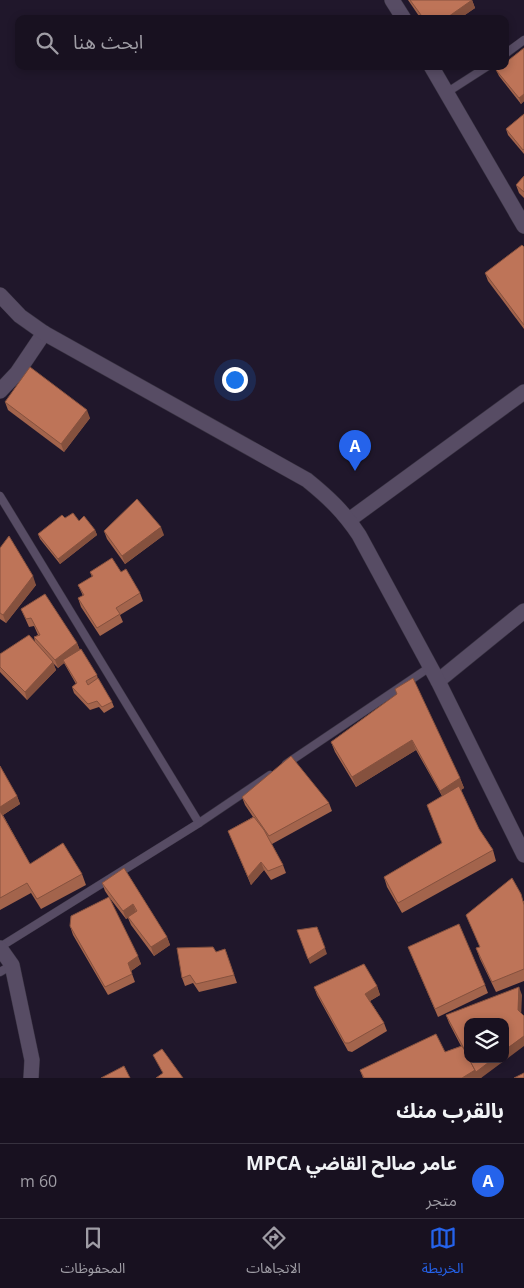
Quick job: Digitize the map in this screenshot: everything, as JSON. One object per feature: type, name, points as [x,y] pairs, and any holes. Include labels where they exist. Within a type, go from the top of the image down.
[{"type":"street","points":[[392,0],[401,15]]},
{"type":"street","points":[[433,70],[524,226]]},
{"type":"street","points":[[0,295],[20,316],[44,333],[306,480],[330,498],[359,535],[438,680],[522,847]]},
{"type":"street","points":[[0,391],[17,374],[44,333]]},
{"type":"street","points":[[349,520],[524,392]]},
{"type":"street","points":[[438,680],[524,612]]},
{"type":"street","points":[[0,947],[32,1060],[31,1078]]},
{"type":"lane","points":[[509,51],[524,40]]},
{"type":"lane","points":[[446,93],[482,70]]},
{"type":"lane","points":[[0,496],[199,822]]},
{"type":"lane","points":[[282,767],[430,666]]},
{"type":"lane","points":[[0,947],[199,822],[273,772]]},
{"type":"building","points":[[410,0],[472,0],[451,15],[421,15]]},
{"type":"building","points":[[524,48],[524,94],[519,98],[496,70],[509,70],[509,60]]},
{"type":"building","points":[[524,114],[524,149],[523,150],[506,129]]},
{"type":"building","points":[[524,176],[524,192],[516,185]]},
{"type":"building","points":[[522,245],[524,247],[524,325],[485,273]]},
{"type":"building","points":[[30,367],[87,410],[61,444],[5,402]]},
{"type":"building","points":[[137,499],[161,527],[122,556],[104,531]]},
{"type":"building","points":[[73,513],[79,521],[84,516],[95,530],[58,559],[38,534],[62,515],[65,518]]},
{"type":"building","points":[[9,536],[33,576],[3,615],[0,613],[0,548]]},
{"type":"building","points":[[112,558],[121,572],[126,569],[140,593],[116,608],[120,614],[97,628],[78,598],[84,595],[78,585],[93,576],[90,572]]},
{"type":"building","points":[[45,594],[77,643],[55,660],[34,637],[40,635],[31,618],[26,619],[21,609]]},
{"type":"building","points":[[29,635],[53,662],[25,692],[0,667],[0,654]]},
{"type":"building","points":[[81,649],[97,675],[86,681],[88,685],[98,678],[112,702],[102,707],[97,701],[88,704],[72,687],[77,683],[63,660]]},
{"type":"building","points":[[413,678],[460,778],[440,791],[412,740],[352,777],[331,742],[397,694],[395,689]]},
{"type":"building","points":[[291,756],[329,803],[269,836],[242,797]]},
{"type":"building","points":[[0,766],[17,796],[0,807]]},
{"type":"building","points":[[459,786],[479,829],[493,850],[398,903],[384,877],[442,843],[427,805]]},
{"type":"building","points":[[0,811],[30,864],[63,843],[82,874],[37,899],[27,883],[0,898]]},
{"type":"building","points":[[254,817],[264,830],[283,865],[268,871],[261,862],[248,877],[228,831]]},
{"type":"building","points":[[124,868],[167,937],[151,947],[128,917],[137,911],[133,904],[123,911],[102,883]]},
{"type":"building","points":[[512,878],[521,894],[524,905],[524,969],[492,982],[476,948],[480,947],[466,915]]},
{"type":"building","points":[[109,897],[138,956],[128,963],[132,974],[105,987],[70,926],[71,916]]},
{"type":"building","points":[[459,924],[485,985],[435,1009],[408,947]]},
{"type":"building","points":[[317,927],[325,948],[308,959],[297,930]]},
{"type":"building","points":[[213,947],[216,952],[225,949],[234,975],[196,984],[190,975],[182,978],[177,948]]},
{"type":"building","points":[[364,964],[377,986],[365,994],[384,1023],[349,1043],[345,1043],[314,987]]},
{"type":"building","points":[[519,987],[518,1010],[524,1016],[524,1036],[509,1047],[509,1018],[464,1018],[464,1049],[446,1015]]},
{"type":"building","points":[[436,1034],[445,1052],[462,1046],[464,1049],[464,1063],[471,1063],[475,1070],[462,1078],[364,1078],[360,1070]]},
{"type":"building","points":[[162,1049],[183,1078],[156,1078],[163,1073],[153,1055]]},
{"type":"building","points":[[471,1063],[488,1063],[476,1072]]},
{"type":"building","points":[[124,1066],[130,1078],[101,1078]]},
{"type":"building","points":[[524,1073],[524,1078],[514,1078]]},
{"type":"place","name":"عامر صالح القاضي MPCA","points":[[355,471]]}]
